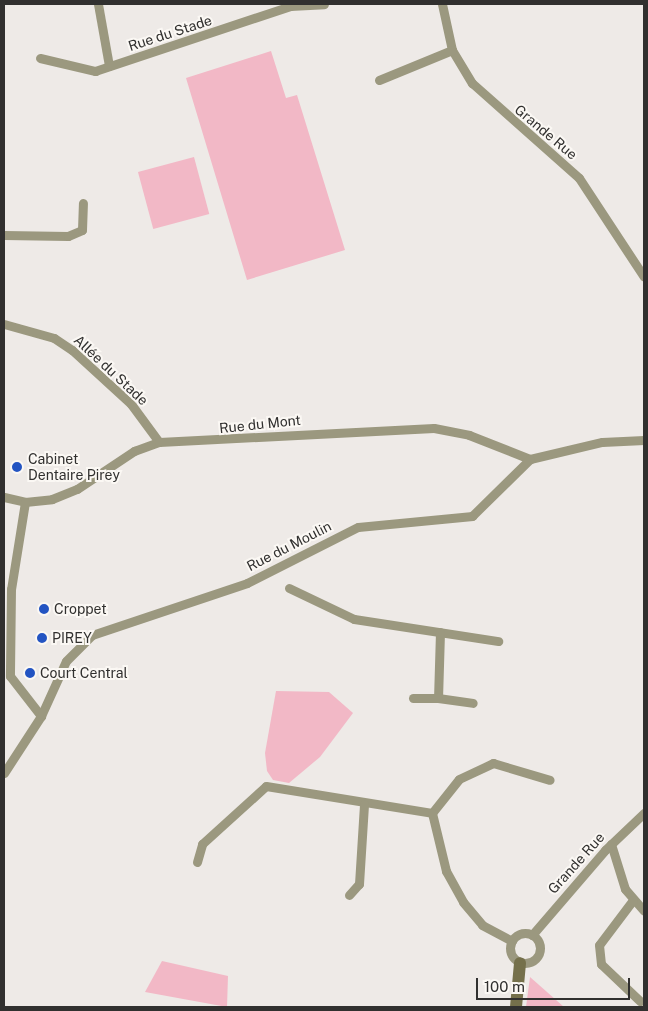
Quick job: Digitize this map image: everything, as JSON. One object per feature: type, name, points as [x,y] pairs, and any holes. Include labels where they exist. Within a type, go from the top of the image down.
[{"type":"street","points":[[98,4],[109,66]]},
{"type":"street","name":"Rue du Stade","points":[[40,58],[82,70],[109,66],[290,6],[324,4]]},
{"type":"street","name":"Grande Rue","points":[[442,4],[452,50],[472,83],[579,178],[644,277]]},
{"type":"street","points":[[379,80],[452,50]]},
{"type":"street","points":[[4,235],[68,236],[82,230],[83,203]]},
{"type":"street","name":"Allée du Stade","points":[[4,324],[54,338],[72,350],[131,404],[159,442]]},
{"type":"street","name":"Rue du Mont","points":[[4,497],[26,502],[77,489],[134,451],[159,442],[434,428],[469,435],[530,459]]},
{"type":"street","points":[[530,459],[602,442],[644,440]]},
{"type":"street","name":"Rue du Moulin","points":[[4,773],[42,716],[66,661],[92,634],[247,583],[358,527],[472,516],[530,459]]},
{"type":"street","points":[[26,502],[11,590],[10,676],[42,716]]},
{"type":"street","points":[[289,588],[354,619],[498,640]]},
{"type":"street","points":[[438,698],[440,632]]},
{"type":"street","points":[[414,698],[438,698],[473,703]]},
{"type":"street","points":[[432,813],[459,779],[493,763],[550,780]]},
{"type":"street","points":[[197,862],[202,844],[266,786],[364,804],[432,813]]},
{"type":"street","points":[[349,895],[360,884],[364,804]]},
{"type":"street","points":[[432,813],[446,871],[463,902],[482,925],[512,941]]},
{"type":"street","name":"Grande Rue","points":[[532,935],[611,844],[644,813]]},
{"type":"street","points":[[611,844],[633,900],[644,911]]},
{"type":"street","points":[[633,900],[599,945],[601,964],[640,1001]]},
{"type":"street","points":[[523,934],[532,935],[540,952],[530,963],[520,963],[511,954],[512,941],[523,934]]},
{"type":"street","points":[[516,1007],[520,963]]},
{"type":"shaded area","points":[[271,51],[286,98],[297,95],[345,250],[247,280],[186,78]]},
{"type":"shaded area","points":[[194,157],[209,214],[153,229],[138,172]]},
{"type":"shaded area","points":[[276,691],[329,692],[353,713],[320,757],[289,783],[273,780],[267,771],[265,753]]},
{"type":"shaded area","points":[[162,961],[228,976],[227,1007],[145,992]]},
{"type":"shaded area","points":[[530,977],[564,1007],[526,1007]]},
{"type":"place","name":"Cabinet Dentaire Pirey","points":[[17,467]]},
{"type":"place","name":"Croppet","points":[[44,609]]},
{"type":"place","name":"PIREY","points":[[42,638]]},
{"type":"place","name":"Court Central","points":[[30,673]]}]
